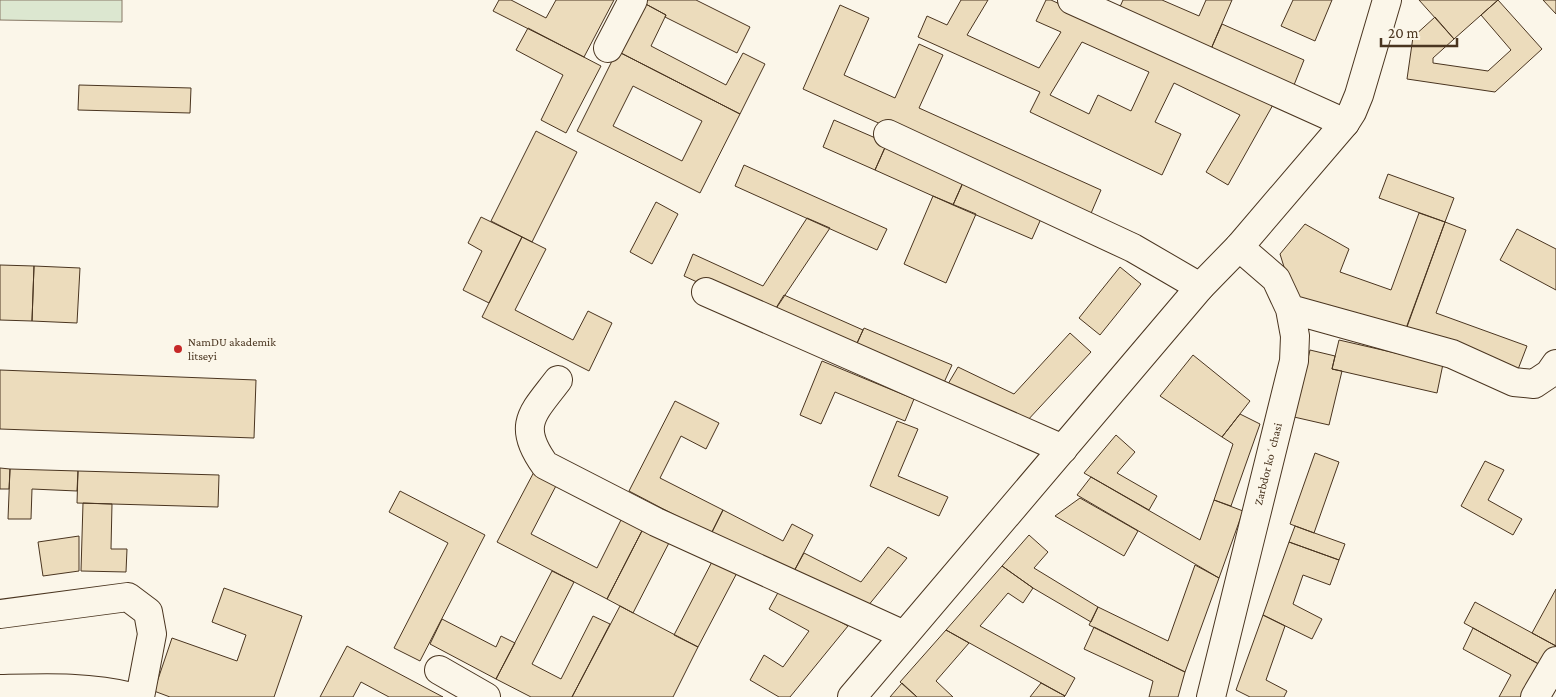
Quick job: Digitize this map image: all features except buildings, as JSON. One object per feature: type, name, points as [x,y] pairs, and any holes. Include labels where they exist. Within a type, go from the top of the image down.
[{"type":"street","points":[[608,48],[633,0]]},
{"type":"street","points":[[1072,0],[1345,123]]},
{"type":"street","points":[[852,697],[1200,287],[1240,247],[1345,123],[1359,95],[1387,3]]},
{"type":"street","points":[[888,134],[1133,248],[1200,287]]},
{"type":"street","name":"Zarbdor koʻchasi","points":[[1211,697],[1294,361],[1295,336],[1290,309],[1276,279],[1240,247]]},
{"type":"street","points":[[706,292],[1063,449]]},
{"type":"street","points":[[1290,309],[1452,354],[1514,382],[1534,384],[1548,374],[1556,364]]},
{"type":"street","points":[[558,380],[532,413],[530,433],[534,450],[545,465],[656,522],[904,635]]},
{"type":"street","points":[[0,614],[128,597],[148,612],[152,634],[140,697]]},
{"type":"street","points":[[1535,697],[1556,661]]},
{"type":"street","points":[[439,670],[486,697]]},
{"type":"street","points":[[0,688],[76,688],[110,691],[132,697]]},
{"type":"green space","points":[[0,0],[122,0],[122,22],[0,20]]},
{"type":"place","name":"NamDU akademik litseyi","points":[[178,349]]}]
